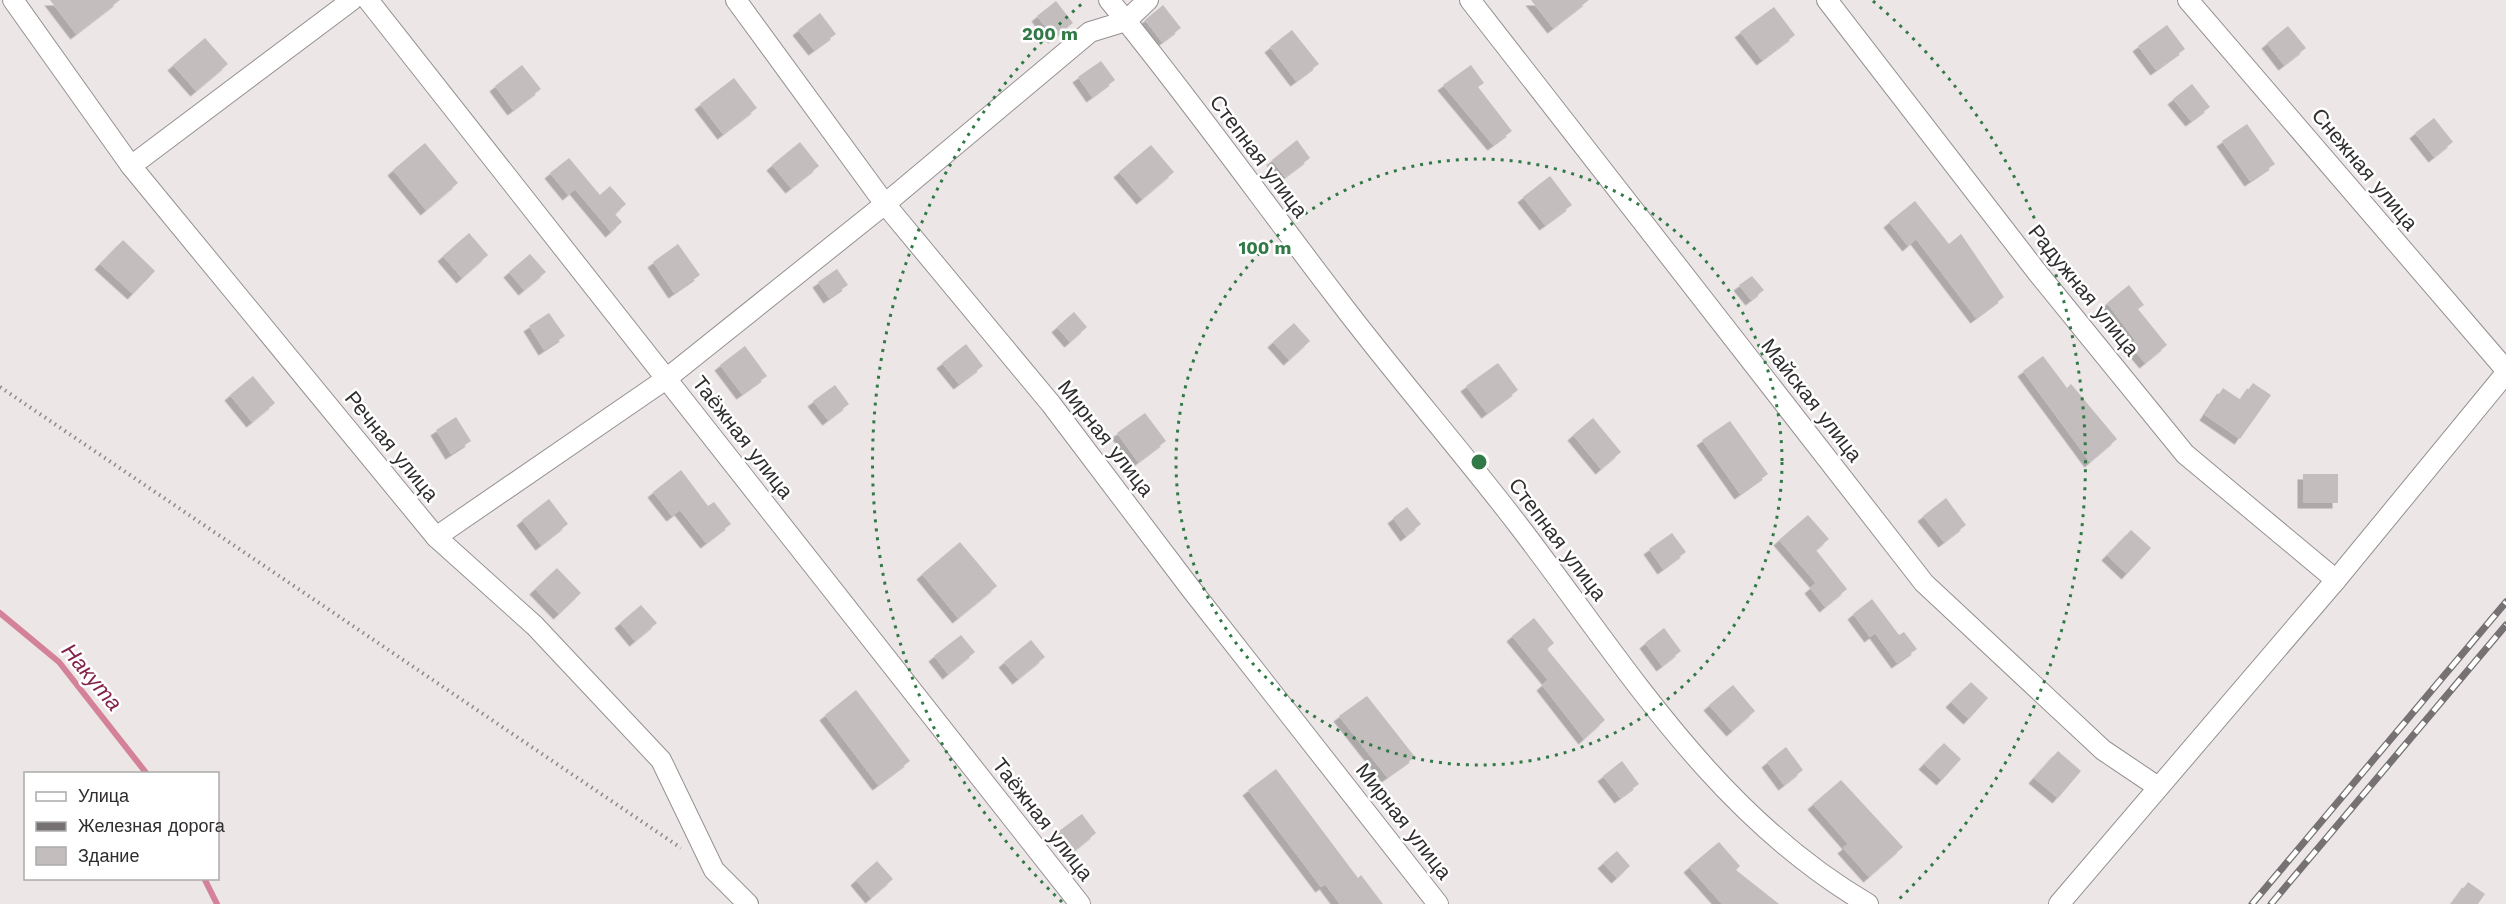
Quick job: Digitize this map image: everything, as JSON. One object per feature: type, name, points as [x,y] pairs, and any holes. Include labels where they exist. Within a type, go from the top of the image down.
[{"type":"street","name":"Речная улица","points":[[13,0],[131,166],[436,537],[535,626],[661,760],[714,870],[747,904]]},
{"type":"street","points":[[131,166],[352,0]]},
{"type":"street","name":"Таёжная улица","points":[[368,0],[1080,904]]},
{"type":"street","name":"Мирная улица","points":[[736,0],[885,204],[1051,404],[1191,589],[1438,904]]},
{"type":"street","name":"Степная улица","points":[[1109,0],[1339,302],[1518,525],[1678,739],[1738,804],[1838,886],[1868,904]]},
{"type":"street","points":[[436,537],[666,379],[885,204],[1090,32],[1126,21],[1148,0]]},
{"type":"street","name":"Майская улица","points":[[1470,0],[1924,583],[2103,750],[2158,787]]},
{"type":"street","name":"Радужная улица","points":[[1827,0],[2037,272],[2185,454],[2336,580]]},
{"type":"street","name":"Снежная улица","points":[[2188,0],[2506,372]]},
{"type":"street","points":[[2059,904],[2336,580],[2506,372]]},
{"type":"path","points":[[0,387],[684,850]]},
{"type":"building","points":[[50,0],[120,0],[76,34]]},
{"type":"building","points":[[1531,0],[1589,0],[1553,28]]},
{"type":"building","points":[[1056,1],[1073,23],[1054,38],[1037,16]]},
{"type":"building","points":[[1163,5],[1181,28],[1162,42],[1145,20]]},
{"type":"building","points":[[1774,7],[1795,35],[1762,60],[1740,32]]},
{"type":"building","points":[[820,13],[836,34],[814,50],[798,30]]},
{"type":"building","points":[[2167,25],[2185,49],[2156,70],[2138,46]]},
{"type":"building","points":[[2288,26],[2306,48],[2284,65],[2267,43]]},
{"type":"building","points":[[1292,30],[1319,64],[1296,81],[1270,47]]},
{"type":"building","points":[[205,38],[228,64],[196,91],[173,65]]},
{"type":"building","points":[[1101,61],[1115,80],[1092,97],[1078,77]]},
{"type":"building","points":[[522,65],[541,89],[513,110],[495,86]]},
{"type":"building","points":[[1471,65],[1484,83],[1478,87],[1512,131],[1493,145],[1443,85]]},
{"type":"building","points":[[734,78],[757,108],[723,134],[700,104]]},
{"type":"building","points":[[2192,84],[2210,107],[2191,121],[2173,99]]},
{"type":"building","points":[[2434,118],[2453,142],[2434,157],[2415,133]]},
{"type":"building","points":[[2247,124],[2275,164],[2250,181],[2222,141]]},
{"type":"building","points":[[1297,140],[1310,158],[1285,177],[1272,160]]},
{"type":"building","points":[[800,142],[819,166],[791,188],[772,165]]},
{"type":"building","points":[[425,143],[458,183],[426,210],[393,170]]},
{"type":"building","points":[[1151,145],[1174,172],[1142,199],[1119,172]]},
{"type":"building","points":[[569,158],[600,195],[610,186],[626,204],[615,214],[622,222],[611,232],[575,189],[568,195],[550,173]]},
{"type":"building","points":[[1550,176],[1572,205],[1545,225],[1523,197]]},
{"type":"building","points":[[1915,201],[1949,244],[1961,234],[2004,297],[1976,318],[1916,239],[1908,246],[1889,222]]},
{"type":"building","points":[[469,233],[488,255],[462,278],[443,256]]},
{"type":"building","points":[[123,240],[155,271],[133,294],[100,264]]},
{"type":"building","points":[[678,244],[700,275],[674,293],[653,262]]},
{"type":"building","points":[[530,254],[546,272],[524,290],[509,272]]},
{"type":"building","points":[[837,269],[848,285],[829,298],[818,282]]},
{"type":"building","points":[[1752,276],[1764,290],[1751,300],[1739,285]]},
{"type":"building","points":[[2129,285],[2144,305],[2138,309],[2167,345],[2145,363],[2130,345],[2135,340],[2107,303]]},
{"type":"building","points":[[1074,312],[1087,327],[1070,342],[1057,327]]},
{"type":"building","points":[[549,313],[565,336],[544,350],[529,326]]},
{"type":"building","points":[[1294,323],[1310,341],[1289,360],[1273,342]]},
{"type":"building","points":[[966,344],[983,366],[959,384],[942,363]]},
{"type":"building","points":[[745,346],[767,376],[742,394],[720,365]]},
{"type":"building","points":[[2043,356],[2067,388],[2071,384],[2117,439],[2090,462],[2023,371]]},
{"type":"building","points":[[1498,363],[1518,390],[1487,413],[1466,386]]},
{"type":"building","points":[[253,376],[275,403],[252,422],[230,395]]},
{"type":"building","points":[[2253,383],[2271,395],[2240,439],[2205,415],[2223,388],[2241,400]]},
{"type":"building","points":[[835,385],[849,404],[828,420],[813,401]]},
{"type":"building","points":[[1145,413],[1166,441],[1138,462],[1117,433]]},
{"type":"building","points":[[456,417],[471,441],[451,454],[436,430]]},
{"type":"building","points":[[1593,418],[1621,452],[1601,469],[1573,435]]},
{"type":"building","points":[[1730,421],[1768,474],[1740,494],[1702,440]]},
{"type":"building","points":[[681,470],[708,506],[714,502],[731,524],[706,543],[680,510],[672,516],[653,492]]},
{"type":"building","points":[[2303,474],[2338,474],[2338,503],[2303,503]]},
{"type":"building","points":[[1946,498],[1966,525],[1944,542],[1923,516]]},
{"type":"building","points":[[549,499],[568,524],[541,545],[522,520]]},
{"type":"building","points":[[1407,507],[1421,524],[1406,536],[1393,518]]},
{"type":"building","points":[[1808,515],[1829,539],[1816,550],[1847,589],[1825,607],[1810,588],[1816,583],[1779,540]]},
{"type":"building","points":[[2131,530],[2151,548],[2127,574],[2107,555]]},
{"type":"building","points":[[1672,533],[1686,552],[1663,569],[1649,549]]},
{"type":"building","points":[[960,542],[997,586],[958,618],[922,574]]},
{"type":"building","points":[[557,568],[581,593],[559,614],[535,589]]},
{"type":"building","points":[[1872,599],[1899,635],[1904,632],[1917,649],[1897,663],[1875,633],[1870,637],[1853,614]]},
{"type":"building","points":[[641,605],[657,623],[635,641],[620,623]]},
{"type":"building","points":[[1534,618],[1554,643],[1547,649],[1605,720],[1584,739],[1542,685],[1548,680],[1512,636]]},
{"type":"building","points":[[1664,628],[1681,651],[1662,666],[1645,643]]},
{"type":"building","points":[[961,635],[975,652],[948,674],[934,656]]},
{"type":"building","points":[[1031,640],[1045,657],[1018,679],[1004,662]]},
{"type":"building","points":[[1971,682],[1988,698],[1969,719],[1951,702]]},
{"type":"building","points":[[1733,685],[1755,711],[1732,731],[1709,705]]},
{"type":"building","points":[[856,690],[910,761],[878,785],[825,715]]},
{"type":"building","points":[[1367,696],[1415,757],[1387,777],[1339,716]]},
{"type":"building","points":[[1944,743],[1961,759],[1942,780],[1924,764]]},
{"type":"building","points":[[1786,747],[1803,770],[1784,785],[1767,762]]},
{"type":"building","points":[[2058,751],[2081,771],[2058,798],[2034,778]]},
{"type":"building","points":[[1622,761],[1639,784],[1620,798],[1603,776]]},
{"type":"building","points":[[1276,769],[1358,878],[1361,875],[1383,904],[1340,904],[1325,884],[1321,887],[1248,790]]},
{"type":"building","points":[[1841,780],[1903,847],[1869,877],[1843,848],[1848,844],[1813,804]]},
{"type":"building","points":[[1082,814],[1096,833],[1074,851],[1059,831]]},
{"type":"building","points":[[1719,842],[1740,866],[1736,870],[1779,904],[1722,904],[1689,867]]},
{"type":"building","points":[[1617,851],[1630,866],[1617,878],[1603,863]]},
{"type":"building","points":[[877,861],[893,879],[871,898],[856,880]]},
{"type":"building","points":[[2468,882],[2485,894],[2478,904],[2452,904]]},
{"type":"waterway","name":"Накута","points":[[0,613],[59,662],[145,772]]},
{"type":"waterway","name":"Накута","points":[[205,880],[217,904]]},
{"type":"railway","points":[[2252,904],[2506,602]]},
{"type":"railway","points":[[2271,904],[2506,625]]}]
